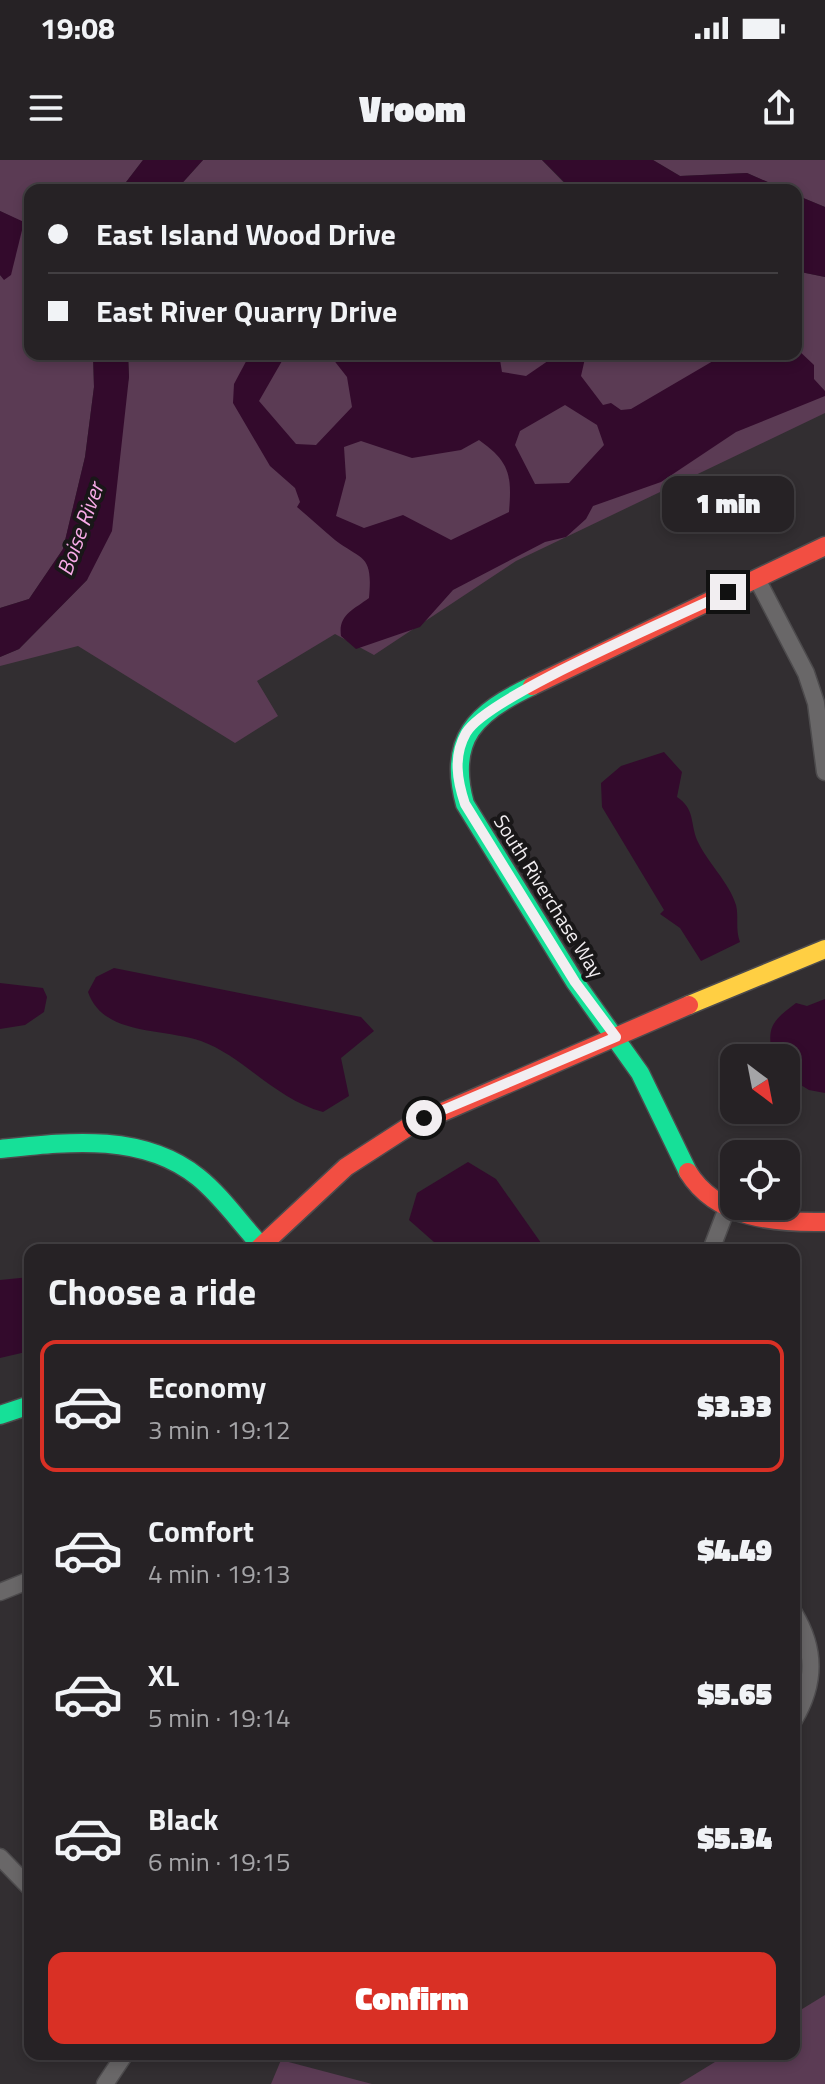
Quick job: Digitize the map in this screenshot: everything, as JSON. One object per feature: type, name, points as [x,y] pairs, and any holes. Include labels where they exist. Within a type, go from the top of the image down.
[{"type":"street","points":[[825,546],[757,579],[806,673],[816,703],[825,772]]},
{"type":"street","name":"South Riverchase Way","points":[[720,1202],[690,1176],[640,1073],[575,982],[465,804],[458,754],[467,731],[498,702],[757,579]]},
{"type":"street","points":[[266,1244],[346,1167],[408,1127],[458,1102],[825,949]]},
{"type":"street","points":[[0,1149],[71,1144],[129,1146],[164,1156],[196,1175],[257,1244]]},
{"type":"street","points":[[713,1244],[722,1220]]},
{"type":"street","points":[[762,1220],[825,1222]]},
{"type":"street","points":[[0,1415],[24,1407]]},
{"type":"street","points":[[0,1592],[24,1582]]},
{"type":"street","points":[[800,1623],[813,1660],[808,1690],[800,1707]]},
{"type":"street","points":[[0,1857],[24,1882]]},
{"type":"street","points":[[105,2084],[121,2060]]},
{"type":"shaded area","points":[[0,160],[143,160],[125,184],[24,184],[24,223],[0,211]]},
{"type":"shaded area","points":[[203,160],[542,160],[565,184],[181,184]]},
{"type":"shaded area","points":[[653,160],[825,160],[825,207],[802,197],[802,184],[772,184],[747,173],[680,176]]},
{"type":"shaded area","points":[[24,223],[24,360],[93,360],[94,387],[85,457],[63,549],[29,599],[0,608],[0,275],[4,279]]},
{"type":"shaded area","points":[[802,272],[825,277],[825,413],[516,561],[374,655],[335,634],[257,681],[278,716],[235,743],[78,646],[0,666],[0,657],[19,649],[87,580],[129,377],[128,360],[802,360]]},
{"type":"shaded area","points":[[825,1995],[825,2084],[679,2084],[718,2060],[800,2060],[800,2010]]},
{"type":"shaded area","points":[[281,2060],[372,2084],[271,2084]]},
{"type":"water","points":[[143,160],[203,160],[181,184],[125,184]]},
{"type":"water","points":[[542,160],[653,160],[680,176],[747,173],[772,184],[566,184]]},
{"type":"water","points":[[802,197],[825,207],[825,277],[802,272]]},
{"type":"water","points":[[0,211],[24,222],[11,275],[4,280],[0,275]]},
{"type":"water","points":[[802,354],[814,365],[814,379],[825,391],[825,396],[736,432],[661,482],[593,506],[586,519],[566,537],[545,542],[453,590],[420,627],[356,649],[341,636],[341,629],[344,618],[369,598],[369,573],[364,560],[297,507],[300,502],[295,488],[270,466],[233,403],[234,384],[247,360],[283,360],[259,401],[296,444],[316,445],[352,407],[347,377],[334,360],[500,360],[502,372],[526,376],[549,360],[585,360],[581,376],[603,405],[611,403],[621,410],[631,409],[715,360],[802,360]],"holes":[[[565,405],[597,425],[604,445],[569,483],[535,484],[515,445],[520,431]],[[479,440],[497,455],[507,470],[509,512],[451,540],[403,515],[364,528],[336,516],[346,478],[344,447],[361,441],[412,458],[461,450]]]},
{"type":"water","name":"Boise River","points":[[93,360],[128,360],[112,531],[87,580],[19,649],[0,657],[0,608],[29,599],[63,549],[85,457],[94,387]]},
{"type":"water","points":[[664,752],[682,772],[677,797],[687,806],[697,840],[728,888],[737,910],[740,942],[701,961],[680,928],[660,914],[664,910],[602,807],[601,783],[621,766]]},
{"type":"water","points":[[114,968],[361,1017],[374,1031],[341,1058],[349,1096],[323,1112],[290,1098],[231,1057],[201,1041],[136,1028],[107,1016],[96,1006],[88,992],[96,977]]},
{"type":"water","points":[[0,983],[43,988],[47,997],[44,1012],[25,1025],[0,1029]]},
{"type":"water","points":[[825,999],[825,1093],[800,1085],[800,1044],[771,1044],[776,1020],[796,1003],[807,1006]]},
{"type":"water","points":[[468,1162],[496,1179],[542,1244],[436,1244],[409,1220],[417,1193]]},
{"type":"water","points":[[24,1278],[24,1352],[0,1358],[0,1280]]},
{"type":"traffic: fast","points":[[532,686],[495,706],[471,730],[460,762],[465,804],[575,982],[640,1073],[688,1172]]},
{"type":"traffic: fast","points":[[0,1149],[77,1143],[128,1147],[153,1153],[198,1177],[260,1244]]},
{"type":"traffic: fast","points":[[0,1415],[24,1407]]},
{"type":"traffic: slow","points":[[689,1005],[825,949]]},
{"type":"traffic: jam","points":[[532,686],[825,546]]},
{"type":"traffic: jam","points":[[263,1244],[346,1167],[408,1127],[689,1005]]},
{"type":"traffic: jam","points":[[688,1172],[700,1188],[731,1209],[768,1219],[825,1222]]},
{"type":"route","points":[[424,1118],[616,1037],[575,982],[465,804],[459,786],[458,754],[467,731],[498,702],[728,592]]}]
